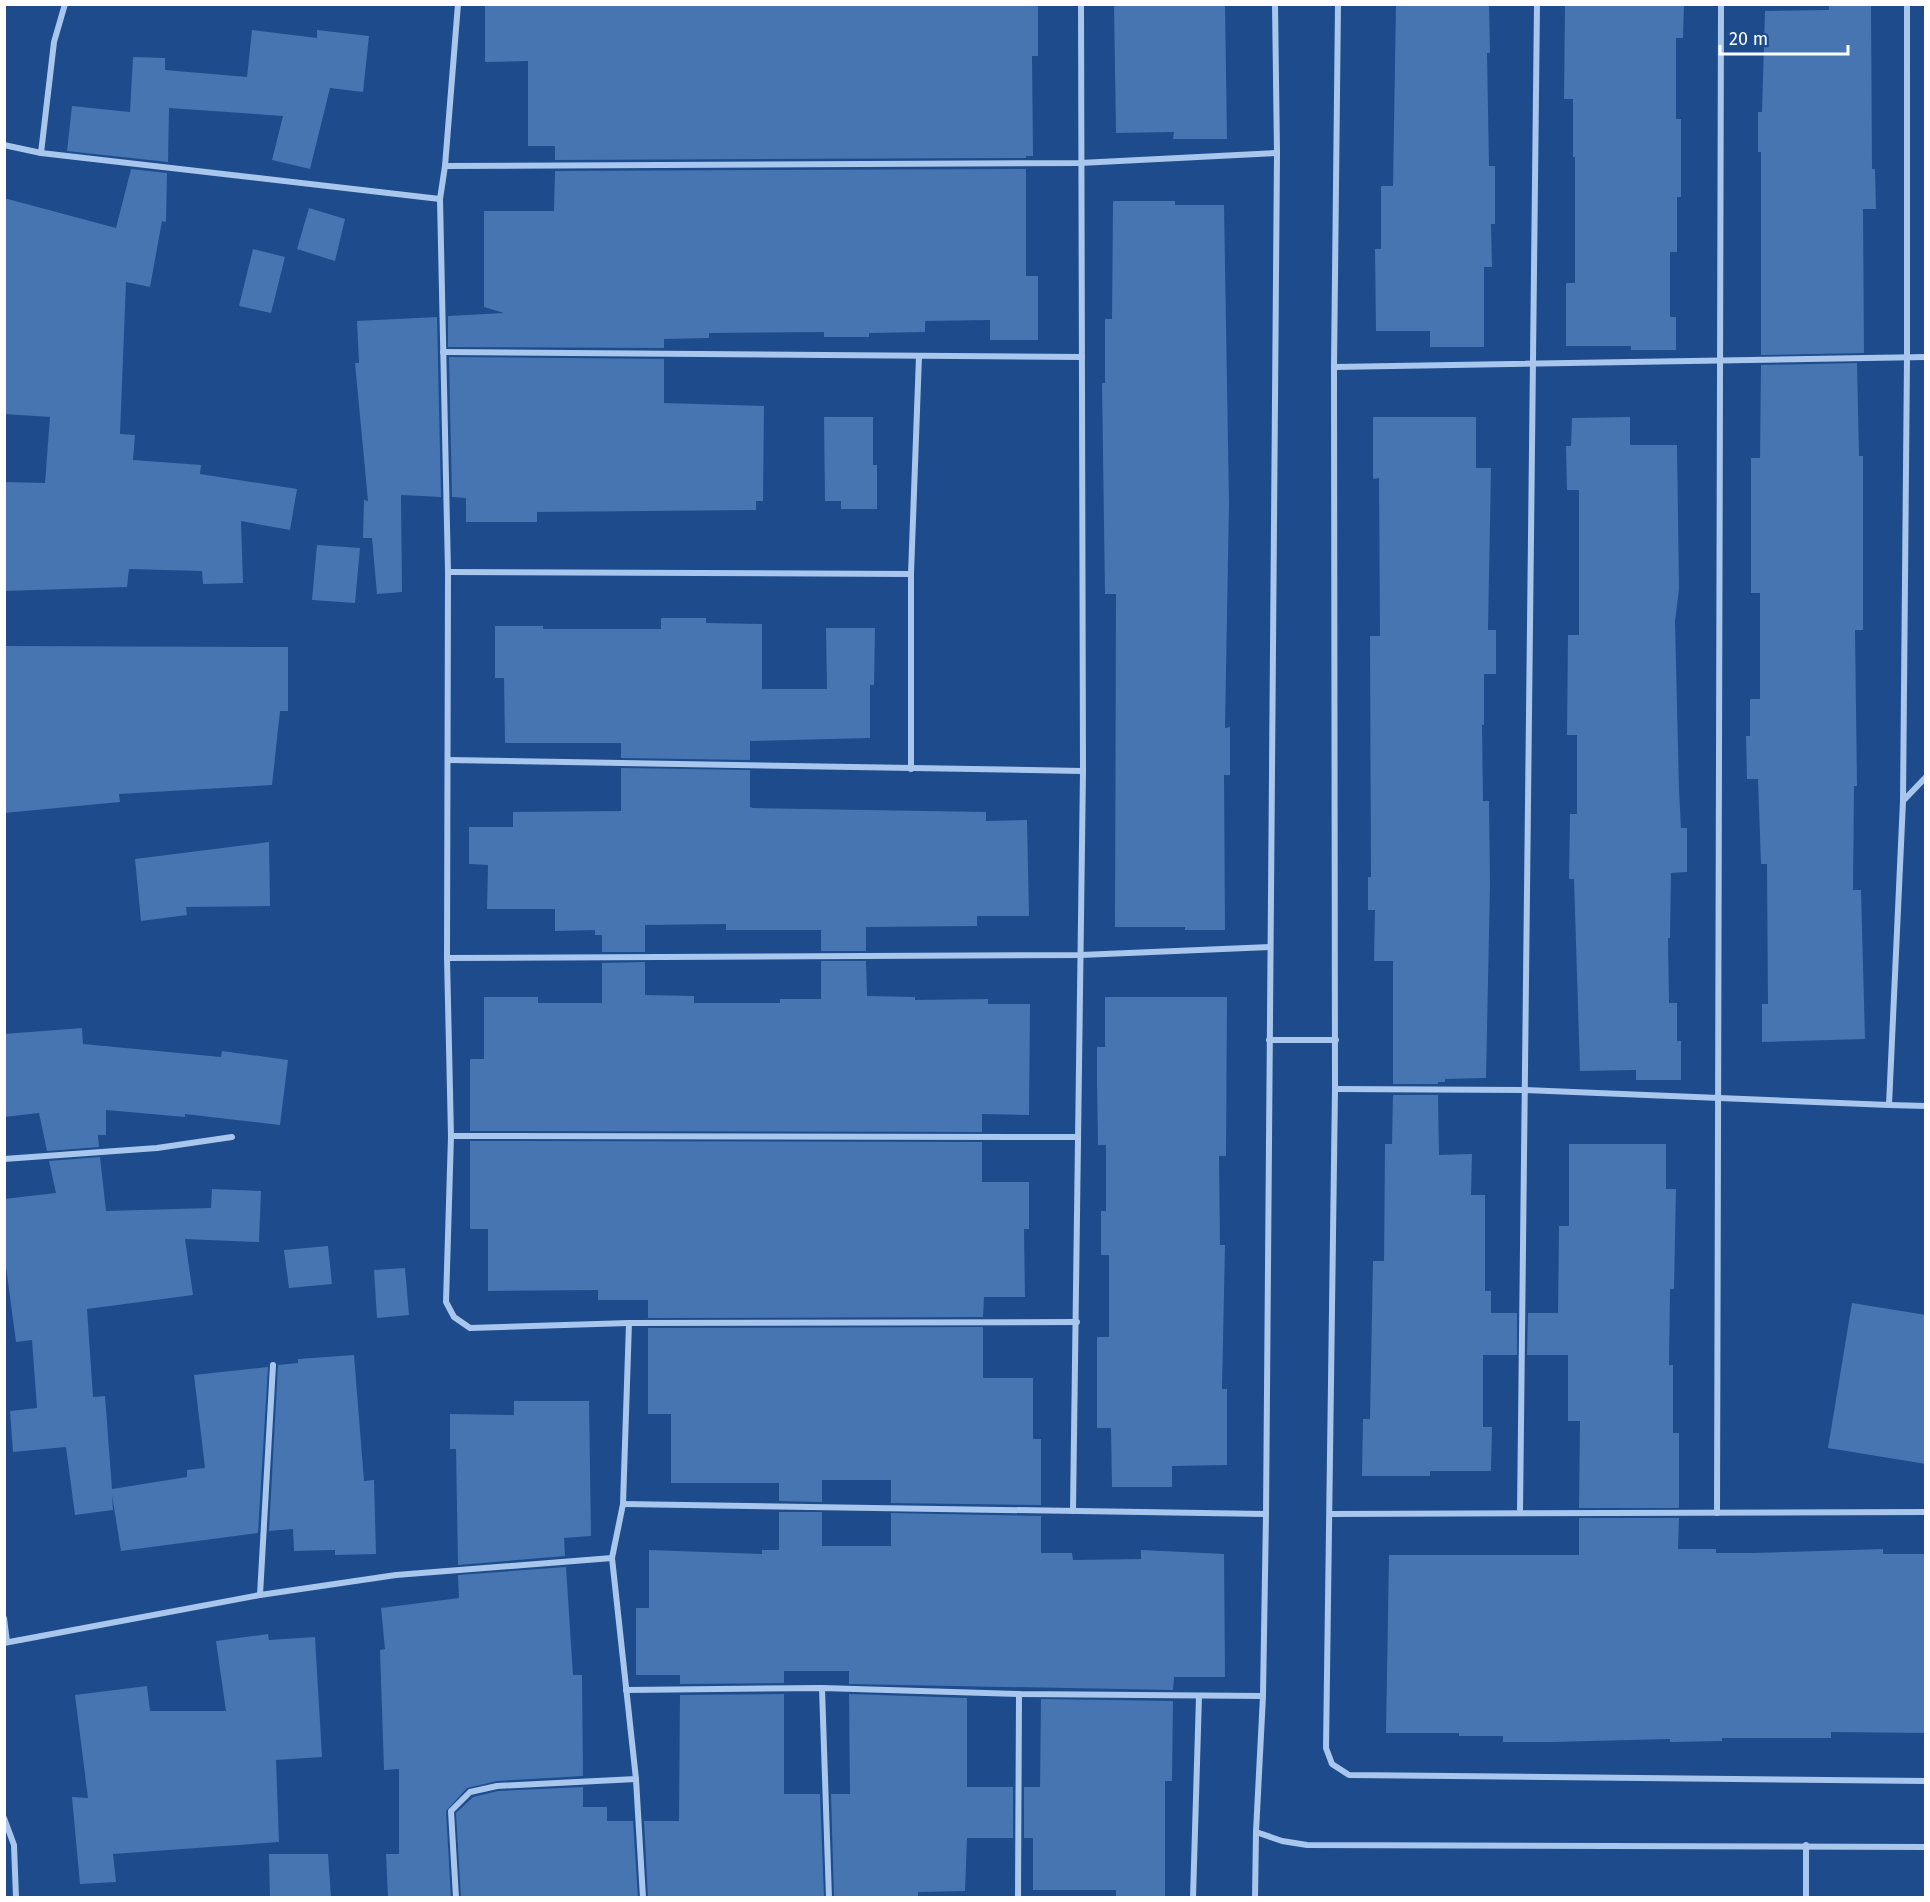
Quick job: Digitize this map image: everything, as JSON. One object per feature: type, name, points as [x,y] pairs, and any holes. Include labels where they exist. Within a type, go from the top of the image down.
[{"type":"street","points":[[40,153],[54,42],[65,4]]},
{"type":"street","points":[[458,4],[445,166],[440,199],[447,572],[447,958],[451,1136],[446,1302],[454,1317],[470,1328],[629,1323],[1077,1322]]},
{"type":"street","points":[[1073,1511],[1077,1322],[1076,1137],[1083,771],[1081,4]]},
{"type":"street","points":[[1255,1898],[1263,1696],[1266,1514],[1277,153],[1275,4]]},
{"type":"street","points":[[1338,4],[1334,366],[1335,1089],[1331,1514],[1326,1748],[1332,1764],[1348,1775],[1926,1781]]},
{"type":"street","points":[[1520,1513],[1537,4]]},
{"type":"street","points":[[1717,1513],[1720,1096],[1721,4]]},
{"type":"street","points":[[1889,1105],[1903,801],[1907,358],[1906,4]]},
{"type":"street","points":[[4,145],[40,153],[440,199]]},
{"type":"street","points":[[445,166],[1080,162],[1277,153]]},
{"type":"street","points":[[443,352],[1082,357]]},
{"type":"street","points":[[911,769],[911,574],[919,356]]},
{"type":"street","points":[[1334,366],[1719,362],[1926,357]]},
{"type":"street","points":[[447,572],[911,574]]},
{"type":"street","points":[[448,760],[1083,771]]},
{"type":"street","points":[[1903,801],[1926,777]]},
{"type":"street","points":[[447,958],[1081,955],[1270,947]]},
{"type":"street","points":[[1269,1040],[1335,1041]]},
{"type":"street","points":[[1335,1089],[1525,1090],[1926,1106]]},
{"type":"street","points":[[451,1136],[1076,1137]]},
{"type":"street","points":[[4,1160],[157,1148],[232,1137]]},
{"type":"street","points":[[629,1323],[623,1504],[612,1558],[636,1779],[643,1898]]},
{"type":"street","points":[[260,1595],[273,1365]]},
{"type":"street","points":[[623,1504],[1266,1514]]},
{"type":"street","points":[[1331,1514],[1926,1512]]},
{"type":"street","points":[[4,1618],[6,1643],[260,1595],[396,1575],[612,1558]]},
{"type":"street","points":[[626,1690],[822,1688],[1019,1694],[1263,1696]]},
{"type":"street","points":[[822,1688],[829,1898]]},
{"type":"street","points":[[1018,1898],[1019,1694]]},
{"type":"street","points":[[1193,1898],[1199,1696]]},
{"type":"street","points":[[456,1898],[451,1811],[471,1792],[496,1786],[636,1779]]},
{"type":"street","points":[[4,1818],[14,1845],[16,1898]]},
{"type":"street","points":[[1256,1832],[1282,1841],[1307,1845],[1926,1846]]},
{"type":"street","points":[[1806,1845],[1806,1898]]},
{"type":"building","points":[[485,4],[1038,4],[1038,56],[1032,56],[1033,156],[1026,156],[1026,158],[555,160],[555,146],[528,146],[528,61],[485,62]]},
{"type":"building","points":[[1114,4],[1225,4],[1227,139],[1173,139],[1174,132],[1116,133]]},
{"type":"building","points":[[1396,4],[1489,4],[1490,53],[1487,53],[1489,166],[1495,166],[1495,224],[1491,224],[1492,267],[1484,267],[1484,347],[1430,347],[1430,331],[1376,331],[1375,249],[1381,249],[1381,186],[1393,186]]},
{"type":"building","points":[[1565,4],[1684,4],[1683,38],[1676,38],[1676,119],[1681,119],[1681,197],[1677,197],[1677,252],[1670,252],[1670,317],[1676,317],[1676,350],[1631,350],[1631,346],[1566,346],[1566,283],[1575,283],[1575,157],[1573,157],[1573,99],[1564,99]]},
{"type":"building","points":[[1829,4],[1871,4],[1872,169],[1875,169],[1876,209],[1863,209],[1864,353],[1761,355],[1761,152],[1758,152],[1758,112],[1762,112],[1765,11],[1829,10]]},
{"type":"building","points":[[252,30],[317,38],[317,30],[369,36],[363,92],[330,88],[310,169],[272,160],[283,116],[169,108],[168,162],[67,151],[72,106],[130,112],[133,57],[165,58],[165,70],[247,77]]},
{"type":"building","points":[[131,169],[167,173],[166,222],[162,221],[150,287],[126,282],[120,434],[135,435],[133,460],[201,465],[200,474],[297,489],[290,530],[241,521],[243,583],[203,584],[202,571],[129,569],[127,587],[4,591],[4,482],[45,483],[50,417],[4,414],[4,198],[116,228]]},
{"type":"building","points":[[1026,169],[1026,276],[1038,276],[1038,340],[990,340],[990,320],[925,321],[925,332],[869,333],[869,337],[824,337],[824,332],[709,333],[709,338],[664,339],[664,348],[448,347],[448,316],[504,313],[484,307],[484,211],[554,211],[555,171]]},
{"type":"building","points":[[1113,201],[1175,201],[1175,205],[1224,205],[1229,503],[1225,728],[1230,727],[1230,775],[1224,775],[1225,930],[1185,930],[1185,927],[1115,927],[1116,594],[1105,594],[1102,383],[1105,383],[1105,319],[1112,319]]},
{"type":"building","points":[[309,208],[345,219],[335,261],[297,249]]},
{"type":"building","points":[[253,249],[285,257],[271,313],[239,306]]},
{"type":"building","points":[[437,317],[441,497],[401,495],[402,592],[377,594],[372,538],[363,538],[364,500],[368,501],[355,363],[359,363],[357,321]]},
{"type":"building","points":[[449,357],[664,359],[664,403],[764,406],[763,501],[756,501],[756,510],[537,512],[537,522],[466,522],[466,498],[452,497]]},
{"type":"building","points":[[1857,363],[1859,456],[1863,456],[1863,630],[1855,630],[1857,786],[1854,786],[1853,890],[1861,890],[1865,1039],[1762,1042],[1762,1004],[1768,1004],[1767,864],[1761,864],[1758,779],[1747,779],[1746,736],[1750,736],[1750,699],[1760,699],[1760,593],[1751,593],[1751,458],[1760,458],[1761,365]]},
{"type":"building","points":[[824,417],[873,417],[873,465],[877,465],[877,509],[841,509],[841,501],[825,501]]},
{"type":"building","points":[[1373,417],[1476,417],[1476,468],[1491,468],[1488,630],[1496,630],[1496,674],[1484,674],[1484,725],[1482,725],[1483,801],[1489,801],[1490,885],[1486,1078],[1445,1079],[1445,1082],[1438,1082],[1438,1084],[1393,1084],[1393,961],[1374,961],[1375,910],[1368,910],[1368,877],[1371,877],[1370,636],[1380,636],[1379,478],[1373,479]]},
{"type":"building","points":[[1630,417],[1630,445],[1677,445],[1679,589],[1675,621],[1679,790],[1681,828],[1687,828],[1687,872],[1671,873],[1670,938],[1668,938],[1669,1003],[1677,1003],[1677,1041],[1681,1041],[1681,1080],[1636,1080],[1636,1070],[1580,1071],[1574,879],[1569,879],[1570,814],[1577,814],[1577,735],[1567,735],[1568,635],[1579,635],[1579,490],[1567,490],[1566,446],[1571,446],[1572,418]]},
{"type":"building","points":[[317,545],[360,548],[355,603],[312,600]]},
{"type":"building","points":[[661,618],[706,618],[706,623],[762,624],[762,689],[827,689],[826,628],[875,628],[874,685],[870,685],[870,738],[750,741],[750,760],[621,758],[621,743],[505,743],[504,678],[495,678],[495,626],[543,626],[543,629],[661,629]]},
{"type":"building","points":[[4,646],[288,647],[288,711],[280,711],[272,785],[119,794],[120,802],[4,813]]},
{"type":"building","points":[[621,768],[750,770],[750,807],[753,808],[986,812],[986,821],[1027,820],[1029,916],[977,916],[977,926],[866,927],[866,951],[821,951],[821,930],[726,930],[726,924],[645,925],[645,952],[602,952],[602,935],[595,935],[595,930],[555,931],[555,909],[487,909],[488,865],[469,864],[469,827],[513,827],[513,812],[621,811]]},
{"type":"building","points":[[269,842],[270,906],[186,907],[187,915],[141,921],[135,859]]},
{"type":"building","points":[[821,961],[866,961],[867,996],[915,997],[915,1000],[988,999],[988,1004],[1030,1004],[1029,1115],[982,1114],[982,1132],[470,1131],[470,1059],[484,1059],[484,997],[538,997],[538,1003],[602,1003],[602,963],[645,962],[645,995],[694,996],[694,1003],[780,1003],[780,999],[821,999]]},
{"type":"building","points":[[1105,997],[1227,997],[1226,1156],[1219,1156],[1220,1245],[1225,1245],[1222,1389],[1227,1389],[1227,1465],[1172,1466],[1172,1487],[1112,1487],[1111,1428],[1097,1428],[1097,1337],[1109,1337],[1109,1255],[1101,1255],[1101,1211],[1106,1211],[1106,1145],[1098,1145],[1097,1083],[1097,1047],[1105,1047]]},
{"type":"building","points":[[82,1028],[83,1044],[221,1057],[222,1051],[288,1060],[280,1125],[185,1114],[185,1117],[106,1110],[106,1135],[98,1135],[99,1147],[47,1151],[39,1113],[4,1117],[4,1034]]},
{"type":"building","points":[[1393,1095],[1438,1095],[1439,1155],[1472,1154],[1471,1195],[1485,1195],[1485,1291],[1491,1291],[1491,1313],[1517,1313],[1517,1355],[1483,1355],[1483,1427],[1492,1427],[1491,1471],[1430,1471],[1430,1476],[1362,1476],[1363,1419],[1370,1419],[1373,1261],[1384,1261],[1385,1144],[1392,1144]]},
{"type":"building","points":[[470,1141],[982,1142],[982,1182],[1029,1182],[1029,1229],[1024,1229],[1025,1297],[984,1297],[983,1317],[648,1318],[648,1300],[598,1300],[598,1290],[488,1291],[488,1229],[470,1229]]},
{"type":"building","points":[[1569,1144],[1666,1144],[1666,1189],[1676,1189],[1674,1289],[1670,1289],[1669,1365],[1673,1365],[1673,1433],[1679,1433],[1679,1508],[1579,1508],[1580,1421],[1568,1421],[1568,1355],[1527,1355],[1528,1313],[1558,1313],[1559,1226],[1569,1226]]},
{"type":"building","points":[[100,1157],[106,1211],[211,1208],[212,1189],[261,1191],[259,1242],[185,1239],[193,1295],[87,1309],[93,1397],[105,1396],[112,1489],[187,1477],[187,1470],[205,1468],[194,1375],[268,1367],[258,1533],[121,1551],[112,1495],[113,1510],[75,1515],[66,1447],[13,1452],[10,1411],[37,1408],[32,1340],[16,1342],[4,1252],[4,1199],[56,1193],[49,1161]]},
{"type":"building","points":[[328,1246],[332,1284],[289,1288],[284,1250]]},
{"type":"building","points":[[405,1268],[409,1315],[377,1318],[374,1270]]},
{"type":"building","points":[[1852,1303],[1926,1315],[1926,1464],[1828,1448]]},
{"type":"building","points":[[983,1327],[983,1378],[1033,1378],[1033,1439],[1041,1439],[1041,1505],[891,1503],[891,1480],[822,1480],[822,1502],[779,1501],[779,1483],[671,1483],[671,1414],[648,1414],[648,1328]]},
{"type":"building","points":[[354,1355],[364,1481],[374,1480],[376,1554],[335,1555],[335,1550],[294,1551],[293,1529],[269,1531],[278,1365],[298,1363],[298,1359]]},
{"type":"building","points":[[514,1401],[589,1401],[591,1536],[564,1538],[565,1556],[458,1565],[456,1449],[450,1449],[450,1414],[514,1415]]},
{"type":"building","points":[[779,1512],[822,1512],[822,1546],[891,1546],[891,1513],[1041,1516],[1041,1553],[1072,1553],[1073,1560],[1141,1559],[1141,1550],[1224,1554],[1225,1677],[1174,1677],[1173,1690],[849,1684],[849,1671],[784,1671],[784,1683],[680,1684],[680,1675],[636,1675],[636,1608],[649,1608],[649,1550],[762,1554],[762,1550],[779,1550]]},
{"type":"building","points":[[1579,1518],[1679,1518],[1678,1549],[1716,1549],[1716,1553],[1883,1549],[1883,1554],[1926,1554],[1926,1733],[1831,1732],[1831,1738],[1722,1738],[1722,1741],[1670,1742],[1670,1739],[1503,1742],[1503,1736],[1459,1736],[1459,1733],[1386,1733],[1389,1555],[1579,1555]]},
{"type":"building","points":[[566,1567],[573,1675],[582,1675],[583,1776],[497,1781],[467,1788],[446,1811],[451,1898],[388,1898],[386,1854],[399,1854],[399,1769],[384,1770],[380,1650],[385,1649],[381,1608],[459,1598],[458,1575]]},
{"type":"building","points":[[268,1634],[269,1640],[315,1637],[322,1757],[276,1760],[279,1842],[113,1854],[116,1882],[80,1884],[72,1797],[88,1798],[75,1695],[147,1686],[150,1711],[226,1711],[216,1641]]},
{"type":"building","points":[[784,1694],[784,1794],[820,1794],[824,1898],[648,1898],[644,1821],[679,1821],[680,1695]]},
{"type":"building","points":[[849,1694],[967,1698],[967,1787],[1013,1787],[1013,1838],[967,1838],[965,1891],[918,1892],[918,1898],[834,1898],[831,1794],[850,1794]]},
{"type":"building","points":[[1041,1699],[1173,1701],[1172,1781],[1165,1781],[1165,1897],[1116,1897],[1116,1890],[1033,1890],[1033,1838],[1024,1838],[1024,1787],[1040,1787]]},
{"type":"building","points":[[583,1787],[583,1807],[607,1807],[607,1821],[633,1821],[638,1898],[461,1898],[456,1813],[473,1797],[498,1791]]},
{"type":"building","points":[[269,1854],[328,1854],[331,1897],[270,1897]]}]
